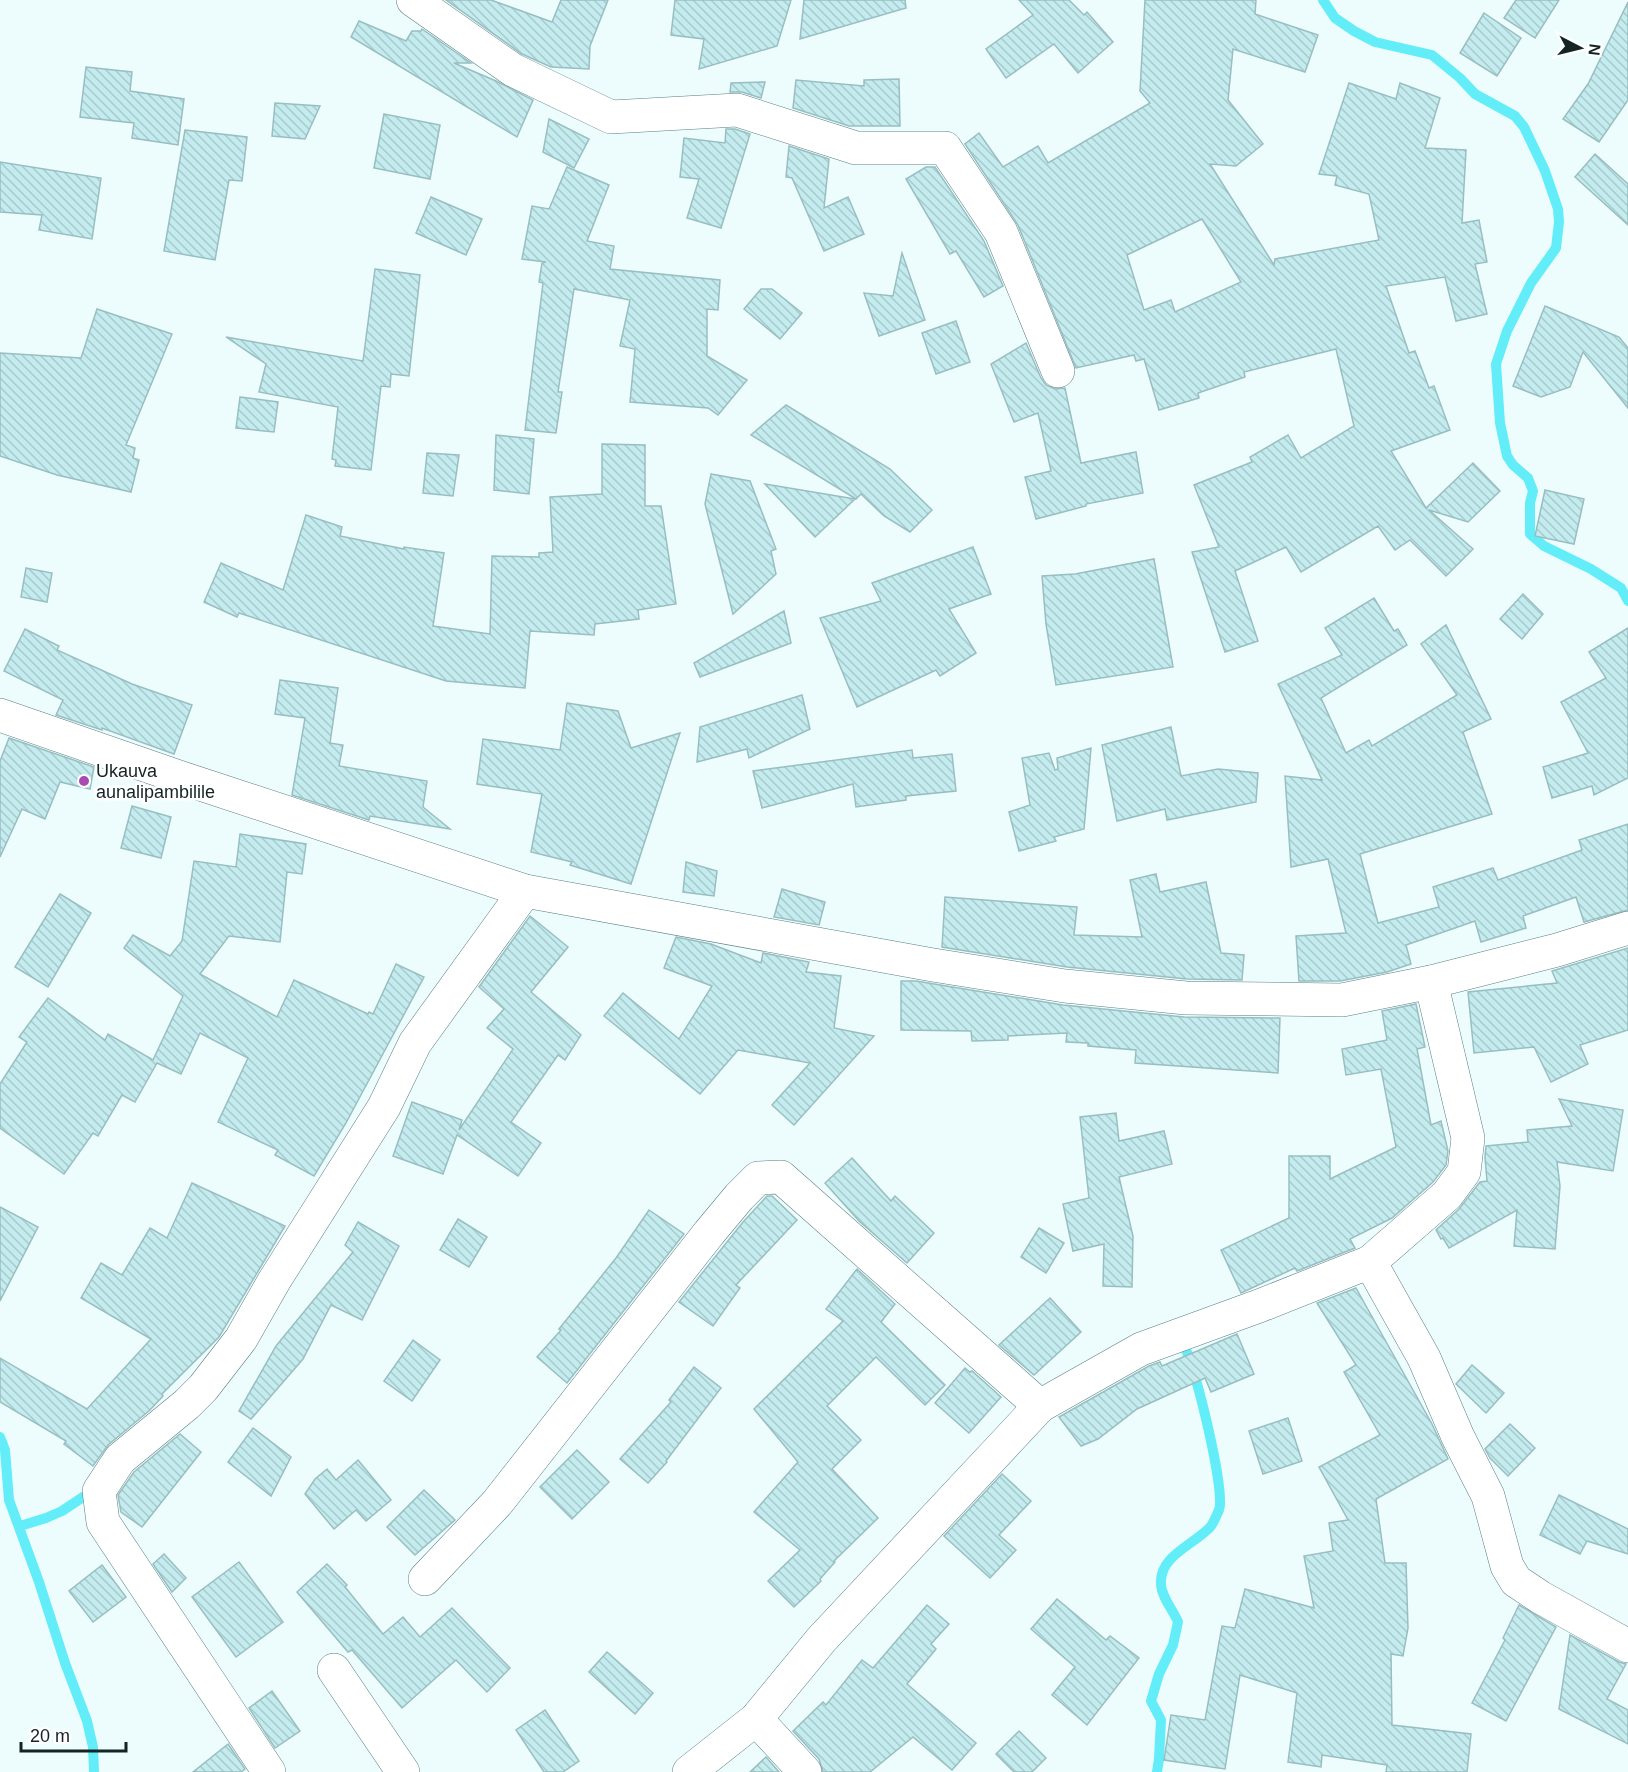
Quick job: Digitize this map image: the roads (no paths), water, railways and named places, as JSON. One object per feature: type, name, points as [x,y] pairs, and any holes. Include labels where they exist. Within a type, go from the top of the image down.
[{"type":"street","points":[[413,0],[513,70],[611,117],[737,110],[856,148],[945,148],[1001,232],[1058,371]]},
{"type":"street","points":[[0,715],[525,891],[933,965],[1087,988],[1186,998],[1342,1000],[1431,982],[1557,950],[1628,928]]},
{"type":"street","points":[[269,1772],[103,1522],[99,1491],[120,1460],[187,1404],[241,1339],[274,1281],[384,1107],[415,1043],[525,891]]},
{"type":"street","points":[[689,1772],[756,1719],[821,1640],[1040,1406],[1141,1349],[1370,1262],[1447,1196],[1464,1172],[1468,1138],[1431,982]]},
{"type":"street","points":[[425,1579],[497,1503],[709,1233],[758,1178],[781,1177],[1040,1406]]},
{"type":"street","points":[[1370,1262],[1424,1358],[1458,1437],[1488,1496],[1507,1566],[1516,1581],[1540,1598],[1628,1646]]},
{"type":"street","points":[[334,1670],[403,1772]]},
{"type":"street","points":[[756,1719],[805,1772]]},
{"type":"waterway","points":[[1323,0],[1335,18],[1375,42],[1432,55],[1475,94],[1515,116],[1524,127],[1545,171],[1558,209],[1559,222],[1556,248],[1531,283],[1507,331],[1496,364],[1500,423],[1507,456],[1513,465],[1528,478],[1533,491],[1530,503],[1530,534],[1544,546],[1591,569],[1621,588],[1628,601]]},
{"type":"waterway","points":[[1157,1772],[1161,1720],[1151,1701],[1159,1674],[1173,1645],[1178,1622],[1163,1593],[1162,1574],[1172,1558],[1211,1526],[1219,1510],[1220,1499],[1208,1429],[1196,1378],[1185,1348]]},
{"type":"waterway","points":[[0,1437],[5,1450],[9,1500],[87,1721],[93,1747],[94,1772]]},
{"type":"waterway","points":[[20,1526],[62,1511],[95,1489]]},
{"type":"place","name":"Ukauva aunalipambilile","points":[[84,781]]}]
